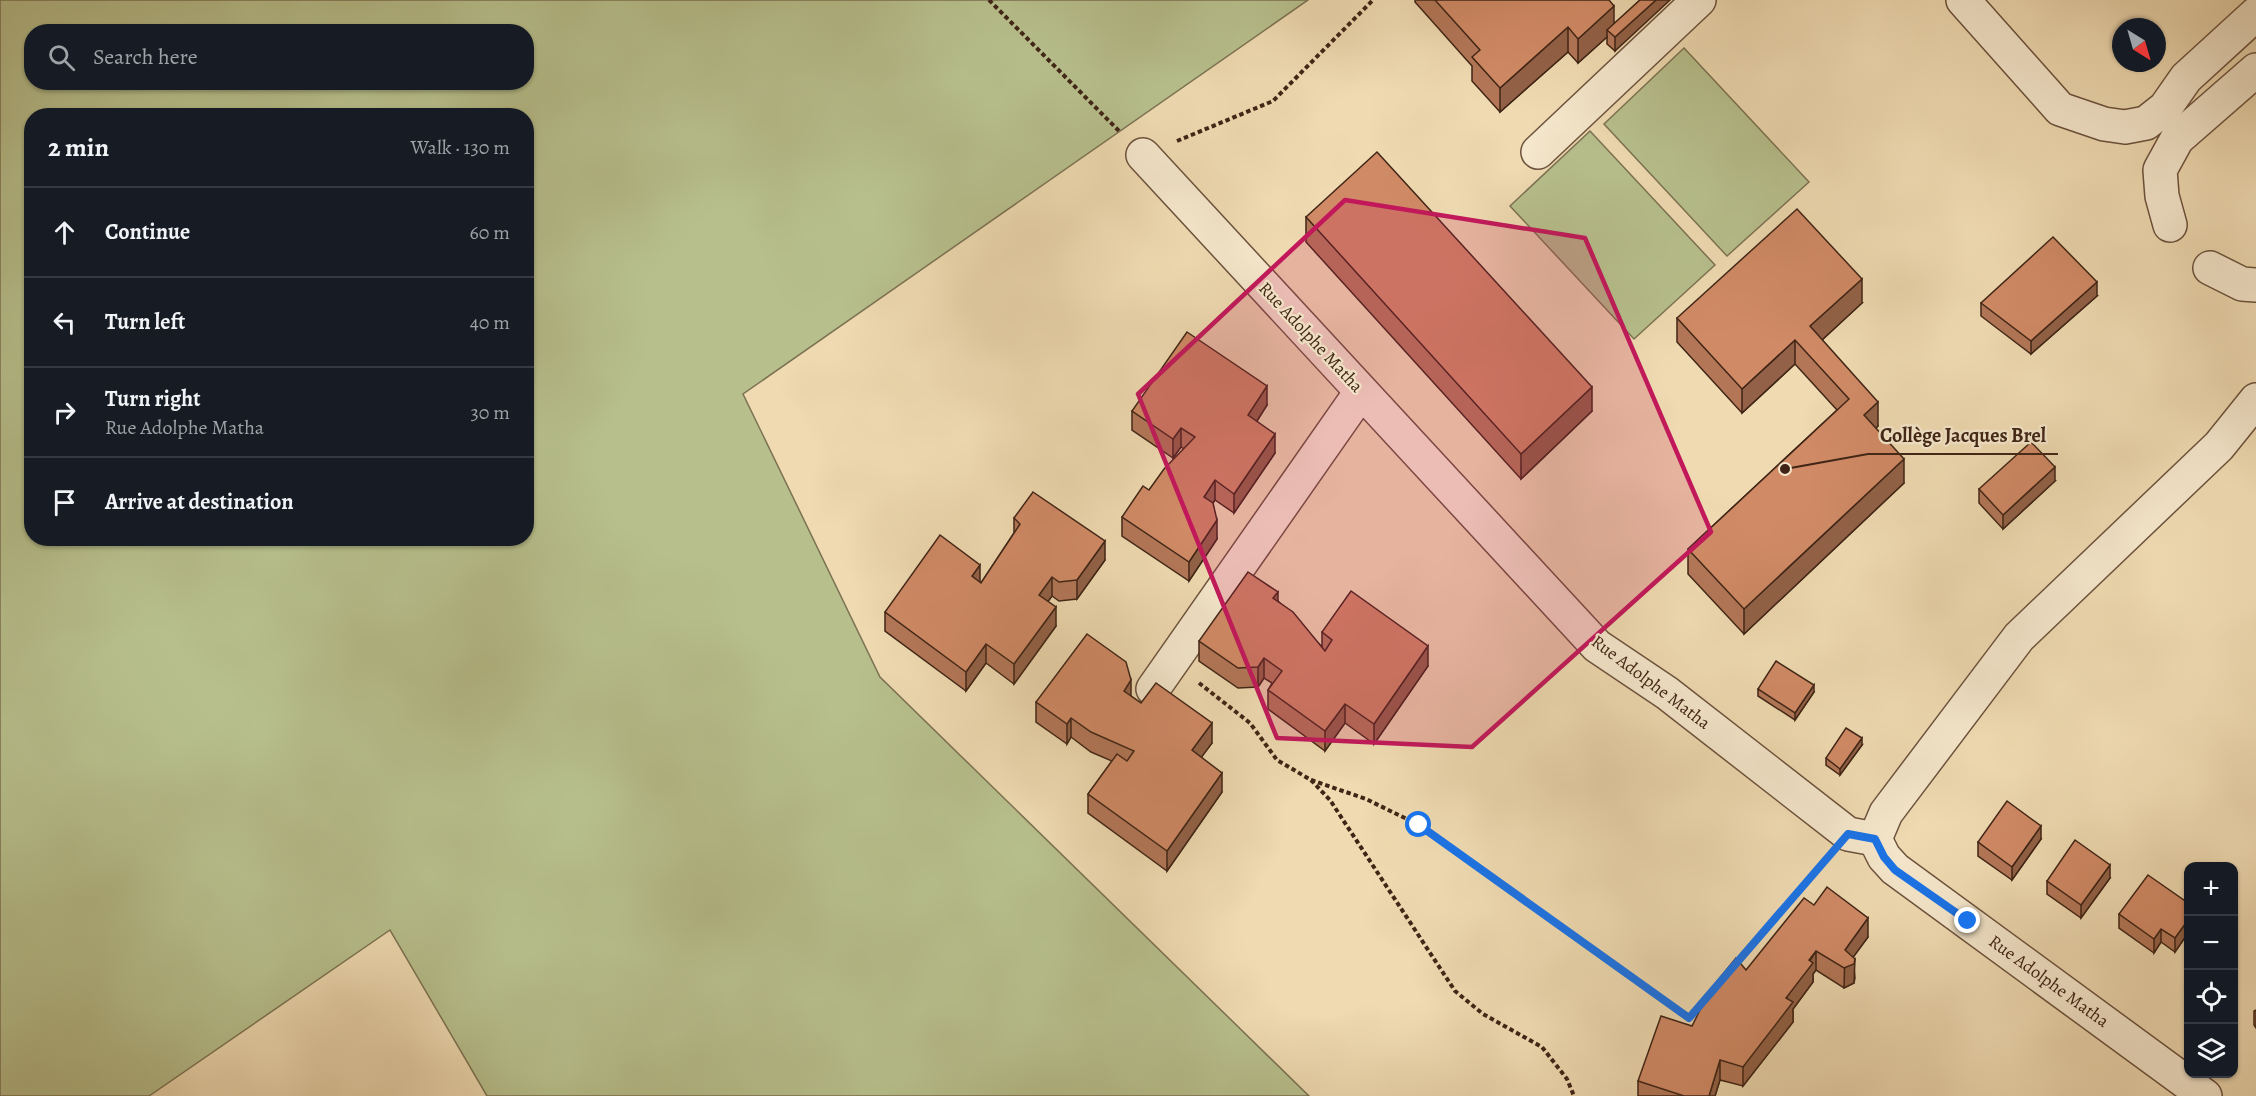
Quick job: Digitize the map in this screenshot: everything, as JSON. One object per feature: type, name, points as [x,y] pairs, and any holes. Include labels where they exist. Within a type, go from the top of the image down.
[{"type":"street","points":[[1538,152],[1699,0]]},
{"type":"street","points":[[1963,0],[2060,109],[2125,127],[2146,123],[2171,130],[2195,124]]},
{"type":"street","points":[[2146,123],[2165,108],[2186,78],[2256,14]]},
{"type":"street","points":[[2170,225],[2162,196],[2160,170],[2177,139],[2256,70]]},
{"type":"street","name":"Rue Adolphe Matha","points":[[1143,155],[1598,646],[1667,693],[1862,836],[1895,870],[2205,1096]]},
{"type":"street","points":[[2210,268],[2242,284],[2256,285]]},
{"type":"street","points":[[1153,689],[1361,392]]},
{"type":"street","points":[[1862,836],[1886,813],[2019,637],[2219,446],[2256,400]]},
{"type":"path","points":[[989,0],[1143,155],[1273,101],[1373,0]]},
{"type":"path","points":[[1173,662],[1250,723],[1276,760],[1311,780],[1366,799],[1419,825],[1689,1018],[1712,991]]},
{"type":"path","points":[[1311,780],[1330,800],[1455,991],[1483,1014],[1542,1047],[1567,1079],[1574,1096]]},
{"type":"path","points":[[1735,965],[1862,836]]},
{"type":"highlighted area","points":[[1345,200],[1585,238],[1711,532],[1472,747],[1277,738],[1138,394]]},
{"type":"green space","points":[[0,0],[1308,0],[743,394],[880,677],[1309,1096],[487,1096],[390,930],[149,1096],[0,1096]]},
{"type":"green space","points":[[1684,48],[1809,182],[1727,256],[1604,124]]},
{"type":"green space","points":[[1590,131],[1715,265],[1634,339],[1510,206]]},
{"type":"building","points":[[1435,0],[1609,0],[1614,6],[1578,39],[1568,27],[1500,88],[1472,57],[1480,50]]},
{"type":"building","points":[[1640,0],[1656,0],[1615,37],[1607,30]]},
{"type":"building","points":[[1377,152],[1592,387],[1521,454],[1306,217]]},
{"type":"building","points":[[1797,209],[1862,279],[1810,326],[1878,402],[1864,415],[1904,459],[1744,609],[1688,549],[1849,399],[1795,340],[1742,389],[1677,318]]},
{"type":"building","points":[[2053,237],[2097,282],[2031,341],[1981,303]]},
{"type":"building","points":[[1187,332],[1267,386],[1248,415],[1275,434],[1234,494],[1215,480],[1204,497],[1213,503],[1217,520],[1189,562],[1122,517],[1143,486],[1149,490],[1164,469],[1195,437],[1181,428],[1173,439],[1132,411]]},
{"type":"building","points":[[2031,442],[2055,467],[2003,515],[1979,489]]},
{"type":"building","points":[[1033,492],[1105,541],[1077,580],[1059,582],[1052,577],[1039,595],[1056,607],[1014,664],[986,644],[966,672],[885,612],[940,535],[980,565],[972,576],[981,583],[1020,524],[1014,518]]},
{"type":"building","points":[[1248,572],[1278,592],[1273,598],[1293,612],[1325,651],[1332,640],[1322,632],[1351,591],[1428,646],[1374,724],[1345,704],[1325,731],[1268,690],[1282,671],[1264,658],[1258,667],[1238,668],[1199,641]]},
{"type":"building","points":[[1087,634],[1126,662],[1131,680],[1124,691],[1141,703],[1156,683],[1212,723],[1192,750],[1222,773],[1167,851],[1088,794],[1117,754],[1127,761],[1134,751],[1091,732],[1071,718],[1067,724],[1036,702]]},
{"type":"building","points":[[1776,661],[1814,685],[1795,713],[1758,689]]},
{"type":"building","points":[[1846,728],[1862,738],[1840,769],[1826,758]]},
{"type":"building","points":[[2007,801],[2041,826],[2012,867],[1978,842]]},
{"type":"building","points":[[2075,840],[2110,865],[2081,905],[2047,881]]},
{"type":"building","points":[[2148,875],[2184,900],[2184,926],[2175,938],[2161,929],[2154,939],[2119,914]]},
{"type":"building","points":[[1827,887],[1868,918],[1845,950],[1855,959],[1854,964],[1844,968],[1816,951],[1809,960],[1813,963],[1786,998],[1793,1002],[1743,1067],[1720,1060],[1709,1096],[1684,1096],[1638,1081],[1661,1016],[1692,1026],[1704,1002],[1736,958],[1746,970],[1804,898],[1814,905]]},
{"type":"place","name":"Collège Jacques Brel","points":[[1785,469]]},
{"type":"route","points":[[1419,825],[1689,1018],[1848,834],[1875,839],[1884,857],[1895,870],[1968,921]]}]
